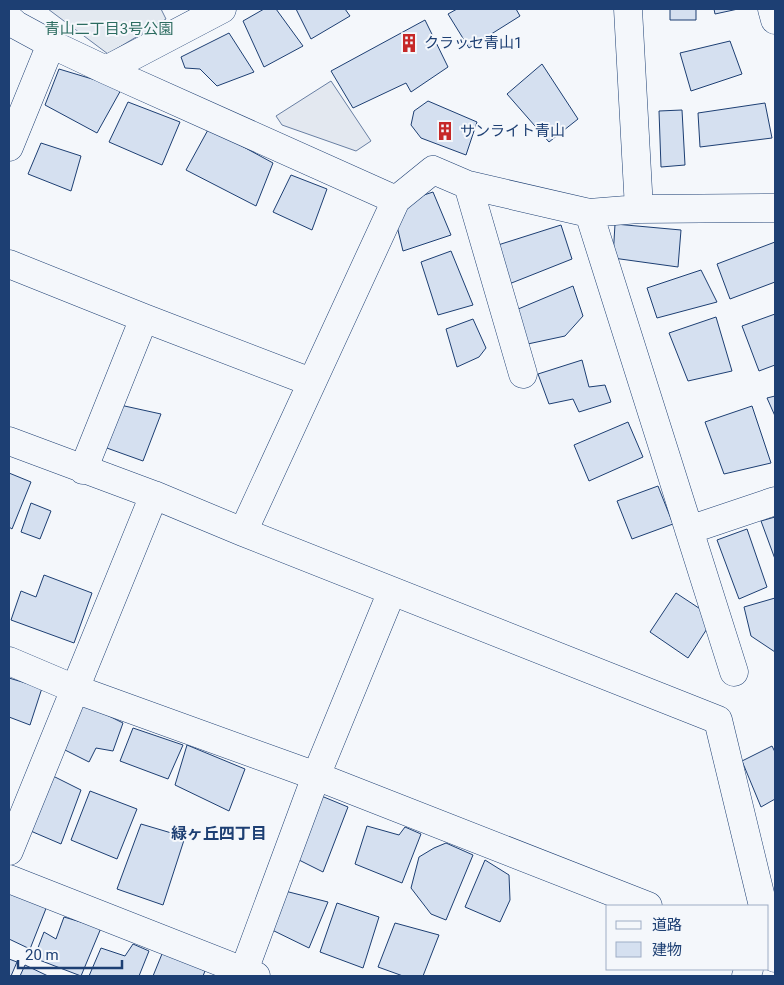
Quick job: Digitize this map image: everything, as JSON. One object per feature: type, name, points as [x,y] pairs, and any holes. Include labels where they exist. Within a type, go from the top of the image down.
[{"type":"street","points":[[106,70],[222,9]]},
{"type":"street","points":[[628,9],[639,209]]},
{"type":"street","points":[[772,9],[775,20]]},
{"type":"street","points":[[9,19],[16,25],[51,44],[106,70],[396,200]]},
{"type":"street","points":[[9,147],[51,44]]},
{"type":"street","points":[[243,532],[396,200],[433,170],[468,185],[588,213],[639,209],[775,208]]},
{"type":"street","points":[[468,185],[523,374]]},
{"type":"street","points":[[588,213],[734,672]]},
{"type":"street","points":[[9,264],[311,382]]},
{"type":"street","points":[[83,470],[144,318]]},
{"type":"street","points":[[9,441],[154,495],[718,720],[763,905]]},
{"type":"street","points":[[9,851],[154,495]]},
{"type":"street","points":[[689,530],[775,501]]},
{"type":"street","points":[[9,880],[247,975],[316,776],[392,591]]},
{"type":"street","points":[[9,661],[75,689],[316,776],[645,905]]},
{"type":"green space","name":"青山二丁目3号公園","points":[[48,9],[161,9],[166,19],[108,54]]},
{"type":"shaded area","points":[[331,81],[371,141],[356,151],[282,125],[276,116]]},
{"type":"building","points":[[264,9],[276,9],[303,46],[264,67],[243,21]]},
{"type":"building","points":[[296,9],[345,9],[350,16],[311,39]]},
{"type":"building","points":[[457,9],[516,9],[520,16],[469,48],[448,14]]},
{"type":"building","points":[[670,9],[696,9],[696,20],[670,20]]},
{"type":"building","points":[[714,9],[738,9],[715,14]]},
{"type":"building","name":"クラッセ青山1","points":[[425,20],[448,67],[411,92],[406,83],[353,108],[331,71]]},
{"type":"building","points":[[229,33],[254,72],[217,86],[200,69],[185,68],[181,57]]},
{"type":"building","points":[[730,41],[742,74],[691,91],[680,53]]},
{"type":"building","points":[[542,64],[578,119],[549,142],[507,94]]},
{"type":"building","points":[[59,69],[122,88],[97,133],[45,105]]},
{"type":"building","name":"サンライト青山","points":[[428,101],[477,122],[466,155],[421,138],[411,125],[414,111]]},
{"type":"building","points":[[128,102],[180,122],[162,165],[109,142]]},
{"type":"building","points":[[765,103],[772,138],[700,147],[698,113]]},
{"type":"building","points":[[682,110],[685,165],[661,167],[659,111]]},
{"type":"building","points":[[209,128],[273,163],[256,206],[186,170]]},
{"type":"building","points":[[41,143],[81,156],[71,191],[28,174]]},
{"type":"building","points":[[291,175],[327,189],[312,230],[273,212]]},
{"type":"building","points":[[433,192],[451,235],[403,251],[395,218],[406,201]]},
{"type":"building","points":[[615,224],[681,230],[678,267],[613,258]]},
{"type":"building","points":[[561,225],[572,259],[509,284],[498,245]]},
{"type":"building","points":[[775,242],[775,282],[730,299],[717,264]]},
{"type":"building","points":[[451,251],[473,305],[438,315],[421,262]]},
{"type":"building","points":[[701,270],[717,302],[657,318],[647,288]]},
{"type":"building","points":[[573,286],[583,316],[565,336],[523,345],[511,312]]},
{"type":"building","points":[[775,314],[775,365],[759,371],[742,326]]},
{"type":"building","points":[[716,317],[732,371],[688,381],[669,333]]},
{"type":"building","points":[[473,319],[486,348],[479,357],[457,367],[446,329]]},
{"type":"building","points":[[582,360],[589,387],[605,385],[611,402],[579,412],[573,399],[549,404],[538,374]]},
{"type":"building","points":[[775,396],[775,416],[767,398]]},
{"type":"building","points":[[120,405],[161,414],[143,461],[104,447]]},
{"type":"building","points":[[752,406],[771,463],[724,474],[705,422]]},
{"type":"building","points":[[628,422],[643,457],[589,481],[574,445]]},
{"type":"building","points":[[9,473],[31,482],[12,529],[9,527]]},
{"type":"building","points":[[658,486],[673,524],[632,539],[617,501]]},
{"type":"building","points":[[31,503],[51,511],[40,539],[21,532]]},
{"type":"building","points":[[775,517],[775,559],[761,521]]},
{"type":"building","points":[[747,529],[767,587],[739,599],[717,540]]},
{"type":"building","points":[[44,575],[92,593],[74,643],[11,620],[21,591],[36,597]]},
{"type":"building","points":[[676,593],[714,618],[688,658],[650,632]]},
{"type":"building","points":[[775,598],[775,652],[751,636],[744,607]]},
{"type":"building","points":[[9,678],[42,688],[30,725],[9,717]]},
{"type":"building","points":[[81,702],[123,723],[113,751],[96,748],[89,762],[61,748]]},
{"type":"building","points":[[133,728],[183,745],[168,779],[120,761]]},
{"type":"building","points":[[187,745],[245,769],[229,811],[175,785]]},
{"type":"building","points":[[772,746],[775,752],[775,799],[761,807],[742,761]]},
{"type":"building","points":[[49,774],[81,790],[61,844],[26,829]]},
{"type":"building","points":[[90,791],[137,809],[117,859],[71,840]]},
{"type":"building","points":[[319,795],[348,807],[323,872],[293,857]]},
{"type":"building","points":[[141,824],[185,837],[163,905],[117,889]]},
{"type":"building","points":[[367,826],[399,835],[405,827],[421,834],[402,883],[355,864]]},
{"type":"building","points":[[446,843],[473,855],[446,920],[431,914],[411,888],[419,857]]},
{"type":"building","points":[[485,860],[509,875],[510,900],[500,922],[465,907]]},
{"type":"building","points":[[9,891],[47,906],[30,949],[9,939]]},
{"type":"building","points":[[285,891],[328,902],[309,948],[268,928]]},
{"type":"building","points":[[337,903],[379,917],[363,968],[320,952]]},
{"type":"building","points":[[64,917],[101,928],[81,976],[34,958],[44,932],[56,939]]},
{"type":"building","points":[[395,923],[439,935],[423,976],[403,976],[378,967]]},
{"type":"building","points":[[133,944],[149,951],[139,976],[89,976],[101,948],[125,956]]},
{"type":"building","points":[[164,949],[205,971],[203,976],[153,976]]},
{"type":"building","points":[[9,959],[17,962],[11,976],[9,976]]},
{"type":"building","points":[[25,965],[48,976],[20,976]]},
{"type":"place","name":"クラッセ青山1","points":[[409,43]]},
{"type":"place","name":"サンライト青山","points":[[445,131]]},
{"type":"district","name":"緑ヶ丘四丁目","points":[[219,833]]}]
